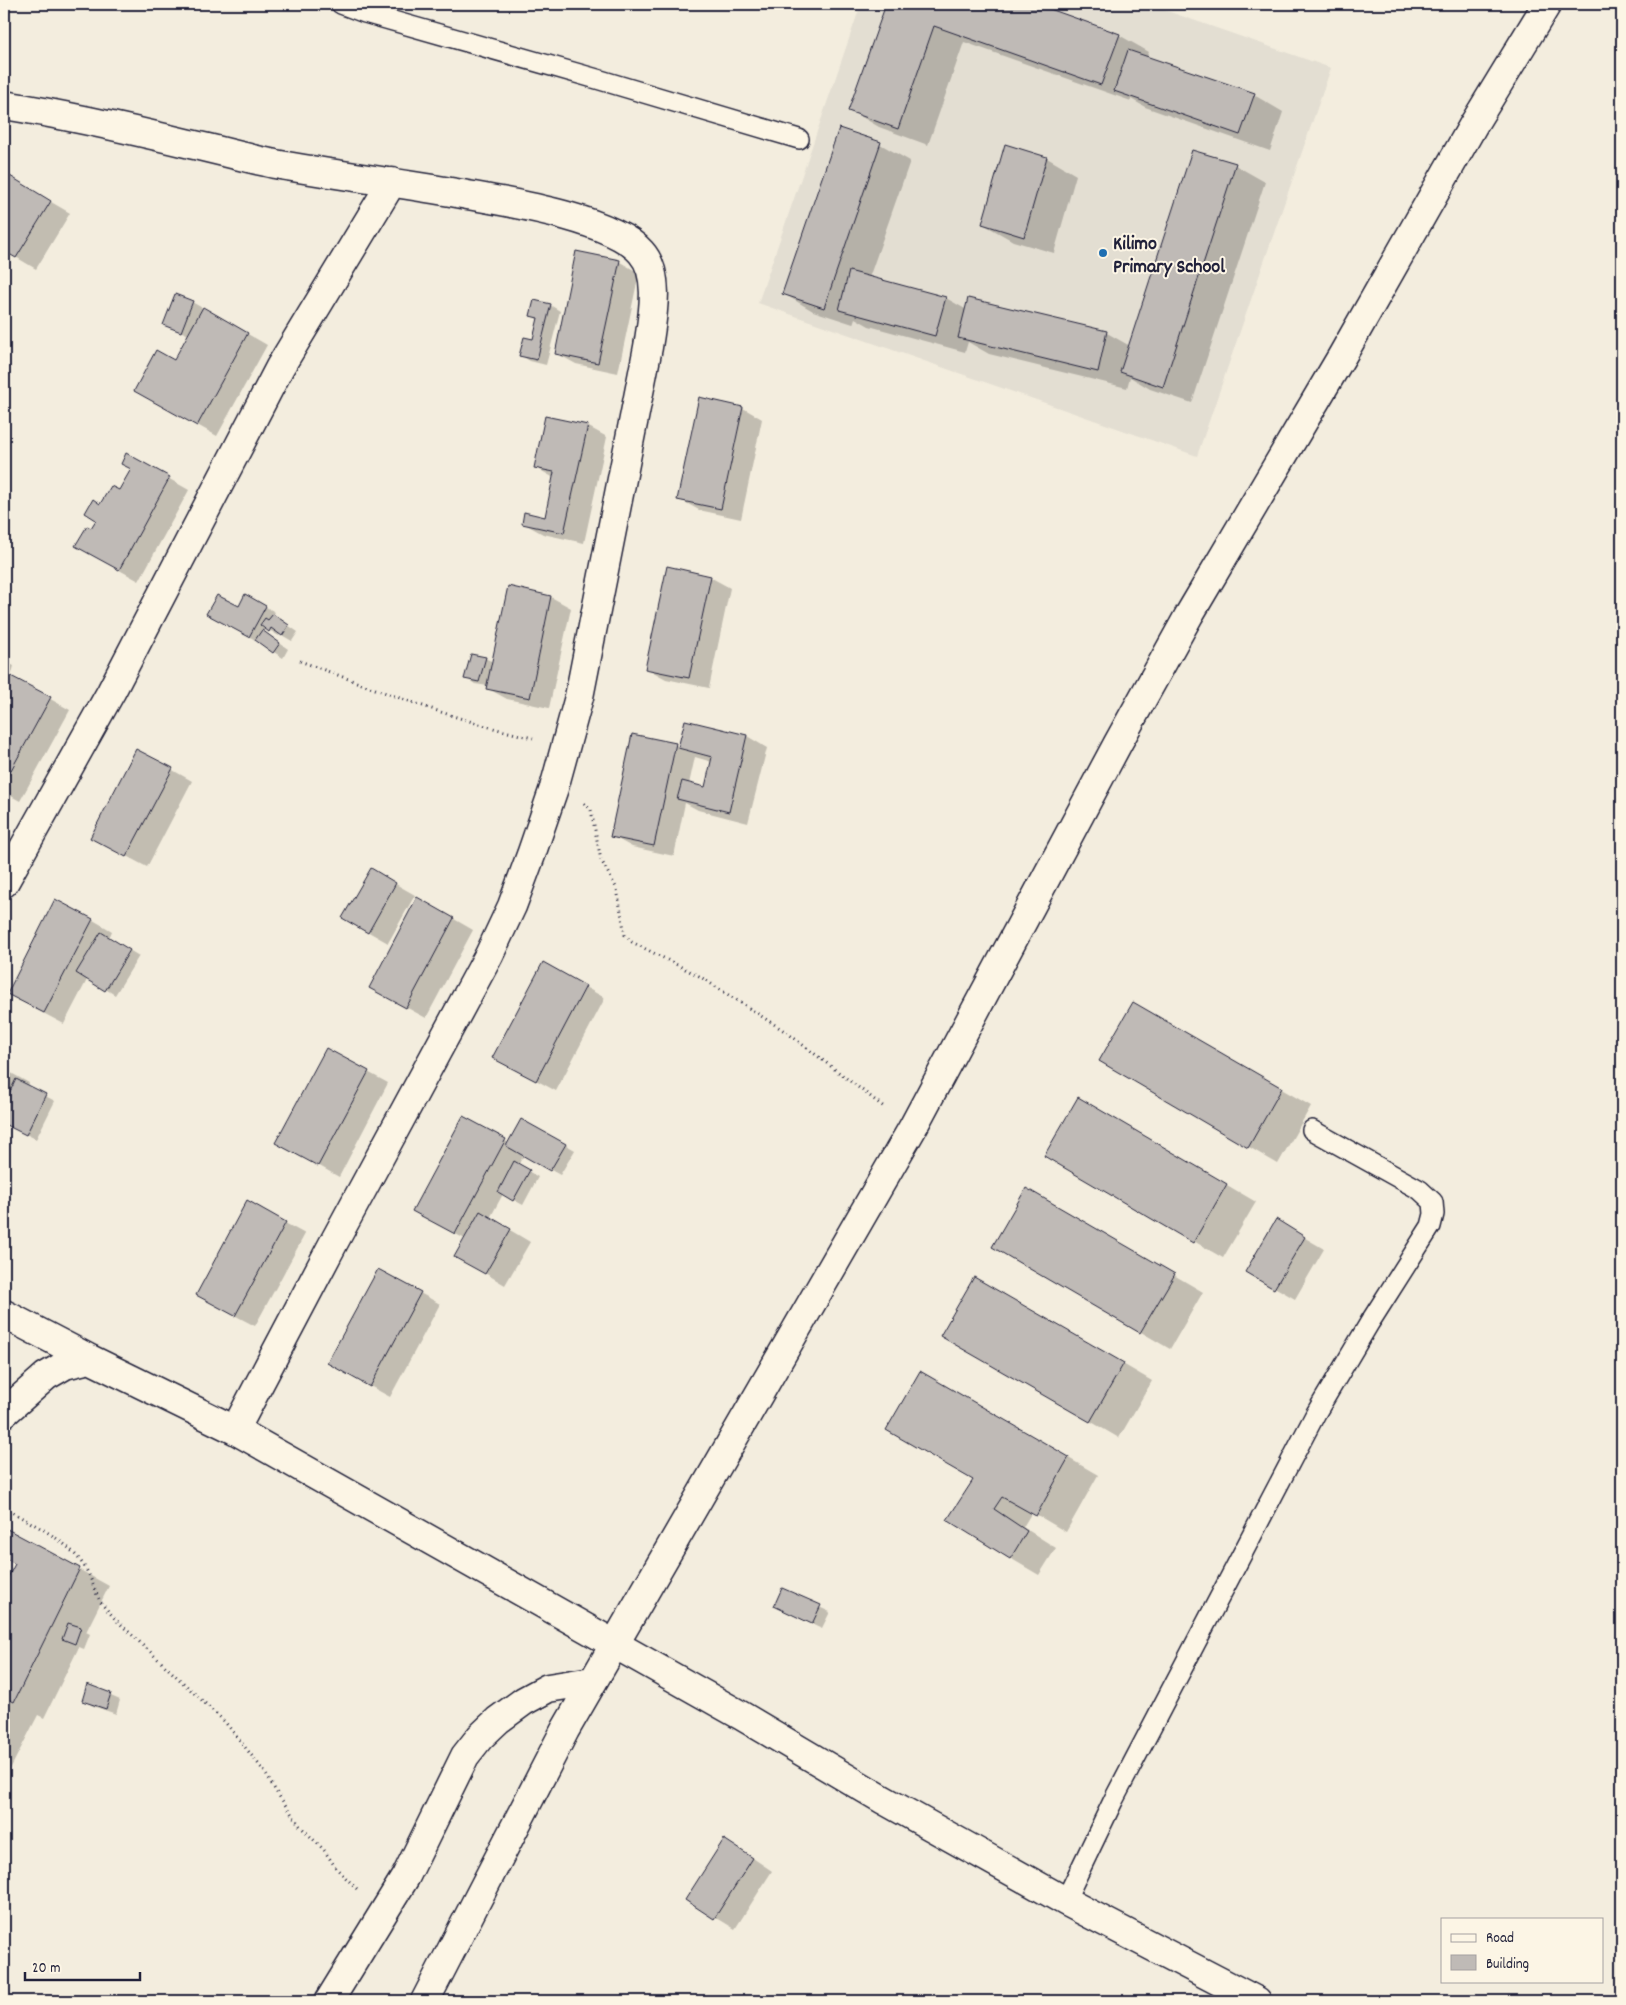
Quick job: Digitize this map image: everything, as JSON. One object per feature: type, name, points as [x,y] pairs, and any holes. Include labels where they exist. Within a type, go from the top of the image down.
[{"type":"street","points":[[425,2001],[532,1791],[592,1681],[912,1129],[1118,742],[1189,616],[1342,356],[1475,122],[1547,4]]},
{"type":"street","points":[[4,104],[274,163],[501,201],[558,214],[607,230],[626,240],[642,253],[652,275],[654,298],[648,347],[579,697],[554,788],[512,906],[489,955],[235,1430]]},
{"type":"street","points":[[4,883],[111,692],[280,367],[392,182]]},
{"type":"street","points":[[4,1314],[90,1359],[235,1430],[742,1716],[882,1799],[1065,1901],[1257,2001]]},
{"type":"street","points":[[4,1413],[46,1376],[65,1365],[90,1359]]},
{"type":"street","points":[[329,2001],[383,1914],[421,1846],[465,1756],[480,1737],[498,1720],[524,1701],[548,1688],[592,1681]]},
{"type":"lane","points":[[341,4],[364,13],[799,139]]},
{"type":"lane","points":[[1065,1901],[1118,1791],[1316,1414],[1370,1322],[1431,1226],[1434,1214],[1433,1202],[1420,1190],[1312,1130]]},
{"type":"path","points":[[300,661],[482,726],[565,745]]},
{"type":"path","points":[[554,788],[577,798],[591,810],[601,860],[617,888],[625,935],[632,942],[699,976],[786,1032],[912,1129]]},
{"type":"path","points":[[4,1508],[62,1542],[76,1555],[85,1567],[101,1602],[115,1619],[224,1722],[264,1771],[276,1793],[300,1826],[324,1850],[336,1868],[383,1914]]},
{"type":"shaded area","points":[[861,4],[1147,4],[1331,68],[1197,456],[758,303]]},
{"type":"building","points":[[886,4],[1036,4],[1120,34],[1101,85],[934,26],[898,129],[848,111]]},
{"type":"building","points":[[1128,50],[1255,93],[1240,135],[1114,91]]},
{"type":"building","points":[[839,128],[881,142],[824,308],[782,294]]},
{"type":"building","points":[[1005,144],[1047,157],[1024,237],[982,224]]},
{"type":"building","points":[[1192,150],[1236,163],[1163,387],[1120,372]]},
{"type":"building","points":[[10,176],[51,201],[16,258],[4,251],[4,185]]},
{"type":"building","points":[[576,251],[620,260],[598,363],[555,354]]},
{"type":"building","points":[[849,271],[946,297],[935,336],[839,310]]},
{"type":"building","points":[[175,294],[193,301],[181,332],[163,325]]},
{"type":"building","points":[[968,298],[1107,331],[1098,372],[958,338]]},
{"type":"building","points":[[534,300],[551,304],[537,360],[519,356],[524,337],[533,339],[538,318],[530,316]]},
{"type":"building","points":[[203,307],[248,333],[197,426],[134,391],[156,350],[174,360]]},
{"type":"building","points":[[699,397],[743,407],[721,509],[677,500]]},
{"type":"building","points":[[545,416],[588,425],[564,533],[522,524],[524,512],[545,517],[554,472],[534,468]]},
{"type":"building","points":[[126,453],[170,477],[119,570],[75,546],[87,526],[91,528],[96,520],[85,513],[93,499],[100,504],[111,486],[119,490],[131,469],[121,464]]},
{"type":"building","points":[[667,566],[711,576],[689,678],[645,669]]},
{"type":"building","points":[[508,586],[551,596],[530,698],[486,689]]},
{"type":"building","points":[[245,594],[266,606],[249,637],[206,614],[217,595],[239,606]]},
{"type":"building","points":[[273,614],[289,625],[282,636],[271,628],[269,632],[260,625],[265,618],[268,620]]},
{"type":"building","points":[[262,630],[280,643],[273,653],[255,640]]},
{"type":"building","points":[[471,654],[486,657],[479,682],[464,679]]},
{"type":"building","points":[[7,674],[51,697],[4,783],[4,679]]},
{"type":"building","points":[[685,720],[747,735],[729,812],[677,799],[682,781],[705,787],[712,757],[678,748]]},
{"type":"building","points":[[632,734],[676,743],[654,846],[610,837]]},
{"type":"building","points":[[136,749],[173,768],[126,857],[90,838]]},
{"type":"building","points":[[371,868],[396,883],[368,933],[342,918]]},
{"type":"building","points":[[417,897],[454,918],[406,1008],[369,988]]},
{"type":"building","points":[[55,899],[93,919],[44,1013],[7,994]]},
{"type":"building","points":[[101,932],[130,950],[105,991],[76,973]]},
{"type":"building","points":[[543,962],[586,986],[536,1081],[492,1058]]},
{"type":"building","points":[[1133,1002],[1282,1088],[1248,1148],[1099,1061]]},
{"type":"building","points":[[326,1048],[369,1071],[318,1166],[275,1143]]},
{"type":"building","points":[[4,1067],[10,1071],[4,1083]]},
{"type":"building","points":[[16,1079],[46,1094],[26,1135],[4,1124],[4,1104]]},
{"type":"building","points":[[1078,1097],[1227,1184],[1193,1243],[1044,1156]]},
{"type":"building","points":[[463,1116],[506,1139],[455,1234],[412,1211]]},
{"type":"building","points":[[521,1119],[566,1144],[550,1171],[506,1146]]},
{"type":"building","points":[[514,1161],[530,1170],[513,1201],[498,1192]]},
{"type":"building","points":[[1026,1188],[1175,1274],[1140,1333],[992,1247]]},
{"type":"building","points":[[247,1200],[286,1222],[235,1316],[196,1295]]},
{"type":"building","points":[[480,1211],[511,1229],[485,1274],[454,1257]]},
{"type":"building","points":[[1276,1219],[1305,1237],[1274,1289],[1245,1272]]},
{"type":"building","points":[[378,1269],[421,1292],[370,1387],[327,1363]]},
{"type":"building","points":[[974,1277],[1124,1363],[1090,1422],[940,1336]]},
{"type":"building","points":[[920,1371],[1069,1457],[1036,1516],[1002,1497],[994,1509],[1027,1531],[1010,1559],[947,1520],[973,1480],[886,1430]]},
{"type":"building","points":[[7,1529],[80,1568],[14,1702],[8,1699],[4,1708],[4,1585],[15,1564],[4,1557],[4,1536]]},
{"type":"building","points":[[782,1588],[821,1605],[812,1624],[774,1606]]},
{"type":"building","points":[[68,1623],[81,1627],[75,1644],[62,1639]]},
{"type":"building","points":[[87,1684],[111,1693],[106,1709],[82,1701]]},
{"type":"building","points":[[724,1839],[753,1858],[714,1919],[685,1900]]},
{"type":"place","name":"Kilimo Primary School","points":[[1103,253]]}]
